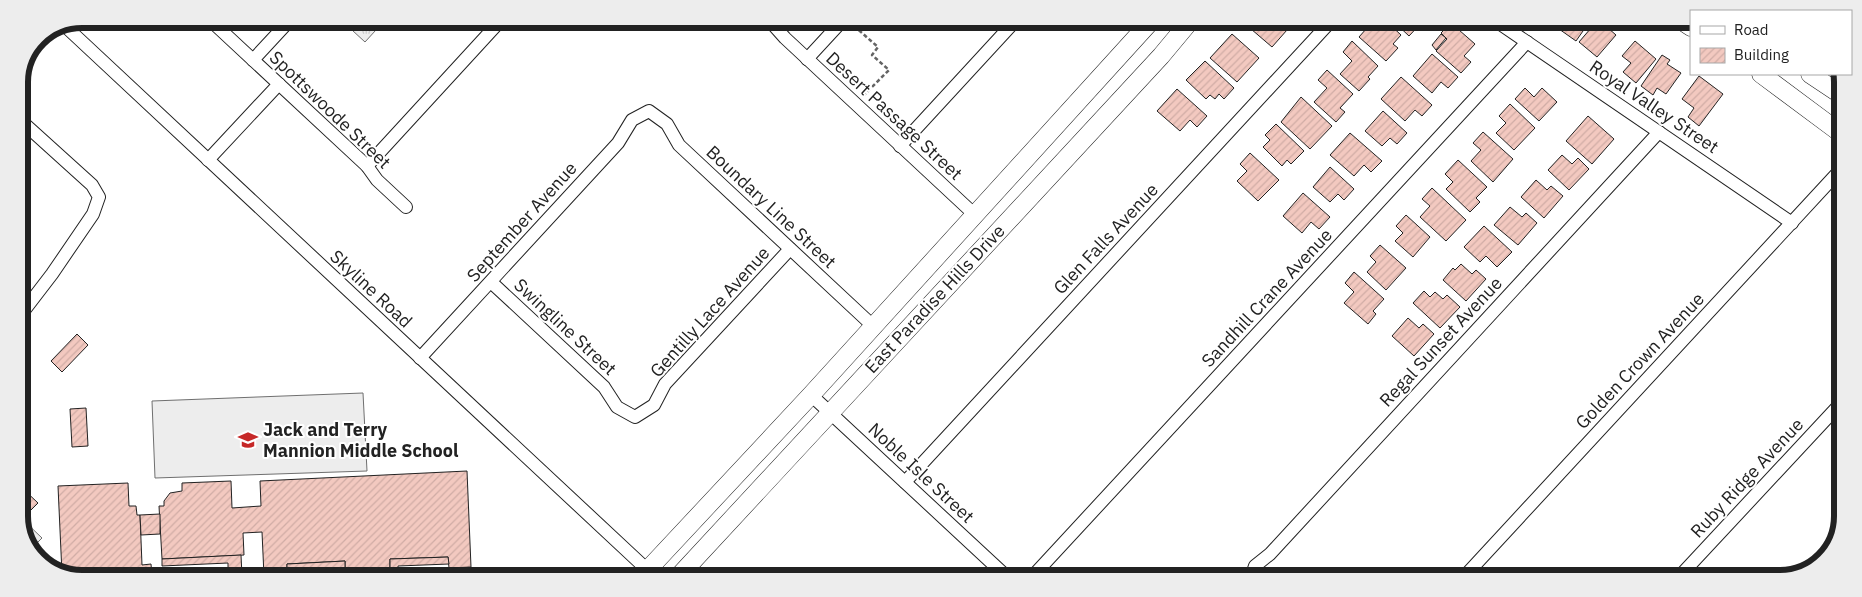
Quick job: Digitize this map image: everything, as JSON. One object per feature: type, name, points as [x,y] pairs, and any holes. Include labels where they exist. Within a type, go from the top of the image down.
[{"type":"main road","name":"East Paradise Hills Drive","points":[[652,570],[1145,28]]},
{"type":"main road","name":"East Paradise Hills Drive","points":[[685,570],[1161,56],[1184,28]]},
{"type":"main road","points":[[1761,75],[1834,128]]},
{"type":"main road","points":[[1812,75],[1834,90]]},
{"type":"street","name":"Spottswoode Street","points":[[219,28],[367,166],[377,180],[406,207]]},
{"type":"street","points":[[253,60],[283,28]]},
{"type":"street","points":[[367,166],[494,28]]},
{"type":"street","name":"Desert Passage Street","points":[[777,28],[807,59],[975,215]]},
{"type":"street","points":[[807,59],[840,28]]},
{"type":"street","points":[[900,146],[1009,28]]},
{"type":"street","name":"Glen Falls Avenue","points":[[905,482],[1325,28]]},
{"type":"street","name":"Royal Valley Street","points":[[1506,28],[1792,223]]},
{"type":"street","name":"Skyline Road","points":[[69,30],[644,570]]},
{"type":"street","name":"Sandhill Crane Avenue","points":[[1038,570],[1527,42]]},
{"type":"street","points":[[208,160],[279,84]]},
{"type":"street","name":"Boundary Line Street","points":[[649,110],[667,124],[679,145],[873,326]]},
{"type":"street","name":"September Avenue","points":[[420,358],[618,143],[632,120],[649,110]]},
{"type":"street","points":[[28,127],[92,185],[98,197],[93,214],[28,305]]},
{"type":"street","name":"Regal Sunset Avenue","points":[[1254,570],[1255,566],[1270,554],[1660,132]]},
{"type":"street","name":"Golden Crown Avenue","points":[[1470,570],[1834,177]]},
{"type":"street","name":"Gentilly Lace Avenue","points":[[635,417],[654,405],[665,384],[790,249]]},
{"type":"street","name":"Swingline Street","points":[[492,282],[604,387],[617,407],[635,417]]},
{"type":"street","name":"Noble Isle Street","points":[[811,395],[999,570]]},
{"type":"street","name":"Ruby Ridge Avenue","points":[[1685,570],[1834,411]]},
{"type":"path","points":[[855,28],[878,47],[872,54],[889,70],[862,98]]},
{"type":"green space","points":[[350,28],[378,28],[365,42]]},
{"type":"green space","points":[[29,525],[42,538],[36,544]]},
{"type":"shaded area","points":[[363,393],[367,471],[155,478],[152,401]]},
{"type":"building","points":[[1285,28],[1287,30],[1272,47],[1251,29]]},
{"type":"building","points":[[1367,28],[1394,28],[1401,35],[1393,44],[1398,48],[1386,61],[1359,37]]},
{"type":"building","points":[[1400,28],[1416,28],[1409,36]]},
{"type":"building","points":[[1446,28],[1457,28],[1475,44],[1464,56],[1471,62],[1461,73],[1436,51],[1447,39],[1441,33]]},
{"type":"building","points":[[1560,28],[1585,28],[1576,41]]},
{"type":"building","points":[[1591,28],[1608,28],[1616,35],[1597,57],[1579,42]]},
{"type":"building","points":[[1232,34],[1259,58],[1237,82],[1210,58]]},
{"type":"building","points":[[1441,34],[1446,38],[1436,50],[1432,45]]},
{"type":"building","points":[[1352,41],[1378,66],[1359,91],[1340,74],[1352,61],[1343,52]]},
{"type":"building","points":[[1635,41],[1656,59],[1636,83],[1623,72],[1631,63],[1622,56]]},
{"type":"building","points":[[1432,54],[1458,77],[1448,88],[1441,82],[1432,93],[1413,76]]},
{"type":"building","points":[[1662,55],[1670,60],[1667,64],[1681,73],[1666,94],[1657,88],[1653,95],[1641,86]]},
{"type":"building","points":[[1205,61],[1234,88],[1224,99],[1219,94],[1215,99],[1210,95],[1206,99],[1186,80]]},
{"type":"building","points":[[1327,70],[1353,94],[1340,108],[1345,112],[1336,122],[1314,102],[1327,88],[1318,80]]},
{"type":"building","points":[[1699,76],[1723,94],[1699,126],[1688,117],[1694,108],[1682,99]]},
{"type":"building","points":[[1401,77],[1432,105],[1422,116],[1415,110],[1405,121],[1381,99]]},
{"type":"building","points":[[1525,88],[1534,97],[1542,88],[1557,102],[1539,121],[1515,99]]},
{"type":"building","points":[[1177,89],[1207,116],[1197,127],[1190,120],[1180,131],[1157,111]]},
{"type":"building","points":[[1301,97],[1332,126],[1310,149],[1281,122]]},
{"type":"building","points":[[1510,104],[1535,128],[1514,150],[1496,133],[1506,123],[1499,116]]},
{"type":"building","points":[[1383,111],[1407,133],[1397,144],[1390,138],[1382,146],[1365,131]]},
{"type":"building","points":[[1588,116],[1614,139],[1592,164],[1566,141]]},
{"type":"building","points":[[1276,124],[1304,151],[1291,164],[1287,160],[1282,166],[1263,147],[1270,140],[1265,135]]},
{"type":"building","points":[[1483,132],[1513,159],[1493,182],[1471,161],[1481,150],[1473,143]]},
{"type":"building","points":[[1350,133],[1382,161],[1371,172],[1364,165],[1354,176],[1330,155]]},
{"type":"building","points":[[1250,153],[1279,180],[1258,201],[1237,181],[1247,171],[1240,164]]},
{"type":"building","points":[[1562,155],[1572,164],[1578,158],[1589,169],[1569,190],[1548,170]]},
{"type":"building","points":[[1458,160],[1487,187],[1476,198],[1480,202],[1470,212],[1446,189],[1453,182],[1445,174]]},
{"type":"building","points":[[1330,167],[1354,189],[1344,200],[1338,194],[1330,202],[1313,187]]},
{"type":"building","points":[[1536,180],[1547,190],[1551,186],[1563,196],[1544,218],[1521,197]]},
{"type":"building","points":[[1432,188],[1466,220],[1446,241],[1420,217],[1430,206],[1422,199]]},
{"type":"building","points":[[1303,193],[1330,217],[1319,229],[1311,222],[1302,233],[1283,216]]},
{"type":"building","points":[[1510,207],[1522,217],[1526,213],[1537,223],[1518,245],[1494,225]]},
{"type":"building","points":[[1406,215],[1430,237],[1413,257],[1395,241],[1403,233],[1396,226]]},
{"type":"building","points":[[1484,226],[1512,252],[1497,267],[1486,256],[1480,262],[1464,247]]},
{"type":"building","points":[[1380,245],[1406,268],[1386,290],[1367,272],[1376,262],[1370,256]]},
{"type":"building","points":[[1461,264],[1472,274],[1476,270],[1486,279],[1466,301],[1443,280],[1453,268],[1455,270]]},
{"type":"building","points":[[1354,272],[1384,299],[1373,311],[1376,314],[1368,324],[1344,303],[1354,292],[1345,283]]},
{"type":"building","points":[[1424,291],[1430,297],[1435,292],[1443,299],[1447,295],[1460,307],[1440,328],[1413,303]]},
{"type":"building","points":[[1408,318],[1419,328],[1423,324],[1434,334],[1414,356],[1392,336]]},
{"type":"building","points":[[77,334],[88,345],[62,372],[51,361]]},
{"type":"building","points":[[86,408],[88,446],[72,447],[70,409]]},
{"type":"building","points":[[467,471],[471,567],[449,568],[448,557],[390,559],[390,570],[345,570],[345,561],[287,564],[287,570],[264,570],[262,532],[243,533],[244,555],[162,559],[159,506],[164,506],[164,501],[170,493],[182,491],[182,483],[231,481],[232,508],[261,506],[260,481]]},
{"type":"building","points":[[128,483],[129,506],[136,506],[137,515],[140,515],[142,565],[151,564],[152,570],[82,570],[62,565],[58,486]]},
{"type":"building","points":[[28,494],[38,503],[28,511]]},
{"type":"building","points":[[160,514],[160,534],[141,535],[140,515]]},
{"type":"building","points":[[241,555],[242,570],[228,570],[228,563],[162,566],[162,559]]},
{"type":"building","points":[[448,557],[449,564],[398,566],[398,570],[390,570],[390,559]]},
{"type":"building","points":[[345,561],[345,570],[287,570],[287,564]]},
{"type":"place","name":"Jack and Terry Mannion Middle School","points":[[248,440]]}]
